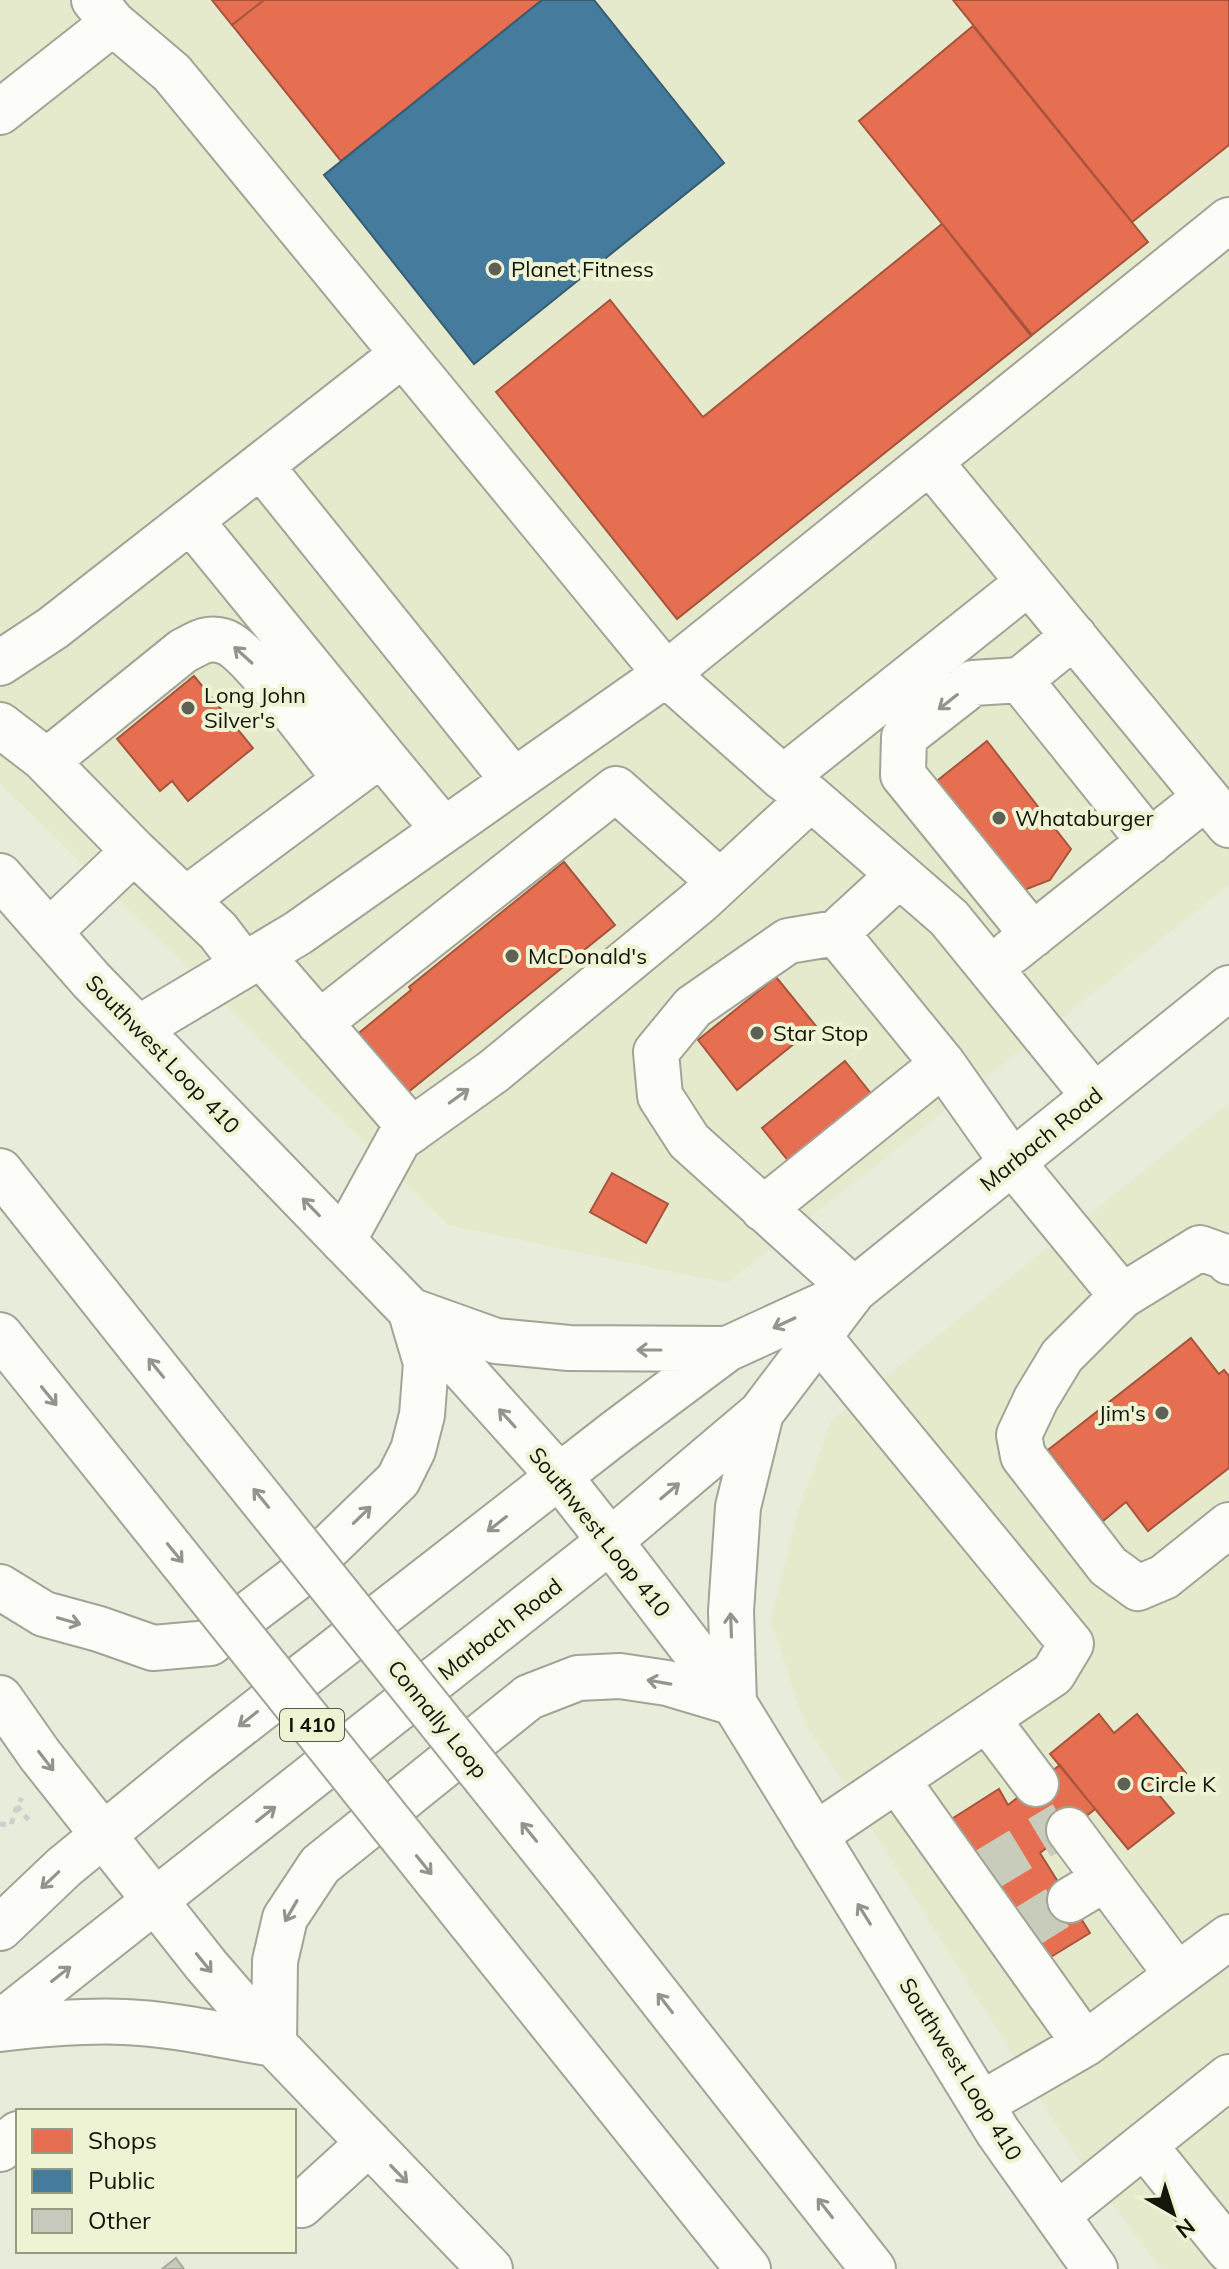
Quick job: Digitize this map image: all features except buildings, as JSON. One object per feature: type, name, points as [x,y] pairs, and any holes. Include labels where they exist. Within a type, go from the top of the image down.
[{"type":"main road","points":[[0,112],[104,11],[172,73],[666,674],[949,918],[1094,1096]]},
{"type":"main road","points":[[139,1028],[298,933],[666,674],[1229,220]]},
{"type":"main road","points":[[0,663],[53,628],[403,354]]},
{"type":"main road","points":[[930,462],[1218,811],[1150,842],[991,968]]},
{"type":"main road","points":[[261,466],[514,781]]},
{"type":"main road","points":[[191,521],[444,830]]},
{"type":"main road","points":[[343,1241],[399,1139],[494,1071],[710,892],[797,788],[1029,582]]},
{"type":"main road","points":[[1033,935],[903,775],[904,737],[973,683],[1020,680],[1074,636]]},
{"type":"main road","points":[[47,761],[183,651],[205,639],[225,641],[247,657],[346,780]]},
{"type":"main road","points":[[1020,680],[1150,842]]},
{"type":"main road","points":[[0,725],[47,761],[134,851],[319,1023],[412,1130]]},
{"type":"main road","points":[[185,900],[381,754]]},
{"type":"main road","points":[[319,1023],[616,789],[710,892]]},
{"type":"main road","points":[[49,932],[134,851]]},
{"type":"main road","points":[[854,1290],[689,1141],[660,1096],[656,1052],[693,1007],[788,941],[836,933],[899,875]]},
{"type":"main road","name":"Southwest Loop 410","points":[[0,876],[91,980],[410,1310],[559,1476],[734,1703],[998,2132],[1095,2269]]},
{"type":"main road","points":[[836,933],[943,1064],[1012,1162],[1122,1296]]},
{"type":"main road","name":"Marbach Road","points":[[0,2023],[610,1541],[761,1413],[854,1290],[1229,988]]},
{"type":"main road","points":[[763,1209],[943,1064]]},
{"type":"main road","name":"Connally Loop","points":[[0,1171],[577,1892],[873,2269]]},
{"type":"main road","points":[[1229,1262],[1225,1257],[1200,1248],[1122,1296],[1062,1356],[1019,1435],[1023,1456],[1108,1566],[1138,1588],[1164,1577],[1229,1525]]},
{"type":"main road","name":"Marbach Road","points":[[0,1928],[64,1867],[195,1760],[727,1349],[854,1290]]},
{"type":"main road","points":[[410,1310],[496,1341],[569,1348],[727,1349]]},
{"type":"main road","points":[[0,1587],[44,1614],[153,1648],[210,1643],[300,1575],[398,1480],[413,1450],[422,1415],[426,1363],[410,1310]]},
{"type":"main road","name":"I 410","points":[[0,1335],[748,2269]]},
{"type":"main road","points":[[815,1835],[1053,1674],[1071,1644],[818,1336]]},
{"type":"main road","points":[[274,2044],[275,1961],[285,1918],[320,1865],[529,1697],[578,1678],[620,1676],[667,1683],[734,1703],[731,1611],[738,1507],[761,1413]]},
{"type":"main road","points":[[0,1698],[40,1755],[206,1965],[274,2044],[490,2269]]},
{"type":"main road","points":[[987,1719],[1036,1784]]},
{"type":"main road","points":[[897,1780],[976,1876],[1085,2044]]},
{"type":"main road","points":[[1069,1830],[1088,1889],[1177,1975]]},
{"type":"main road","points":[[981,2104],[1085,2044],[1229,1937]]},
{"type":"main road","points":[[0,2029],[45,2024],[126,2022],[274,2044]]},
{"type":"main road","points":[[551,2022],[718,2269]]},
{"type":"main road","points":[[1057,2215],[1229,2077]]},
{"type":"main road","points":[[0,2149],[16,2136]]},
{"type":"main road","points":[[296,2204],[301,2205],[369,2143]]},
{"type":"main road","points":[[1144,2145],[1229,2250]]},
{"type":"path","points":[[0,1824],[11,1825],[17,1806],[31,1823]]},
{"type":"shaded area","points":[[0,0],[1229,0],[1229,885],[727,1283],[448,1225],[0,783]]},
{"type":"shaded area","points":[[1229,1103],[1229,2269],[1161,2269],[1076,2156],[803,1719],[771,1621],[797,1514],[831,1421]]},
{"type":"tunnel","points":[[983,1872],[1064,1823]]},
{"type":"tunnel","points":[[1020,1931],[1070,1900]]},
{"type":"place","name":"Planet Fitness","points":[[495,269]]},
{"type":"place","name":"Long John Silver's","points":[[188,708]]},
{"type":"place","name":"Whataburger","points":[[999,818]]},
{"type":"place","name":"McDonald's","points":[[512,956]]},
{"type":"place","name":"Star Stop","points":[[757,1033]]},
{"type":"place","name":"Jim's","points":[[1162,1413]]},
{"type":"place","name":"Circle K","points":[[1124,1784]]}]
